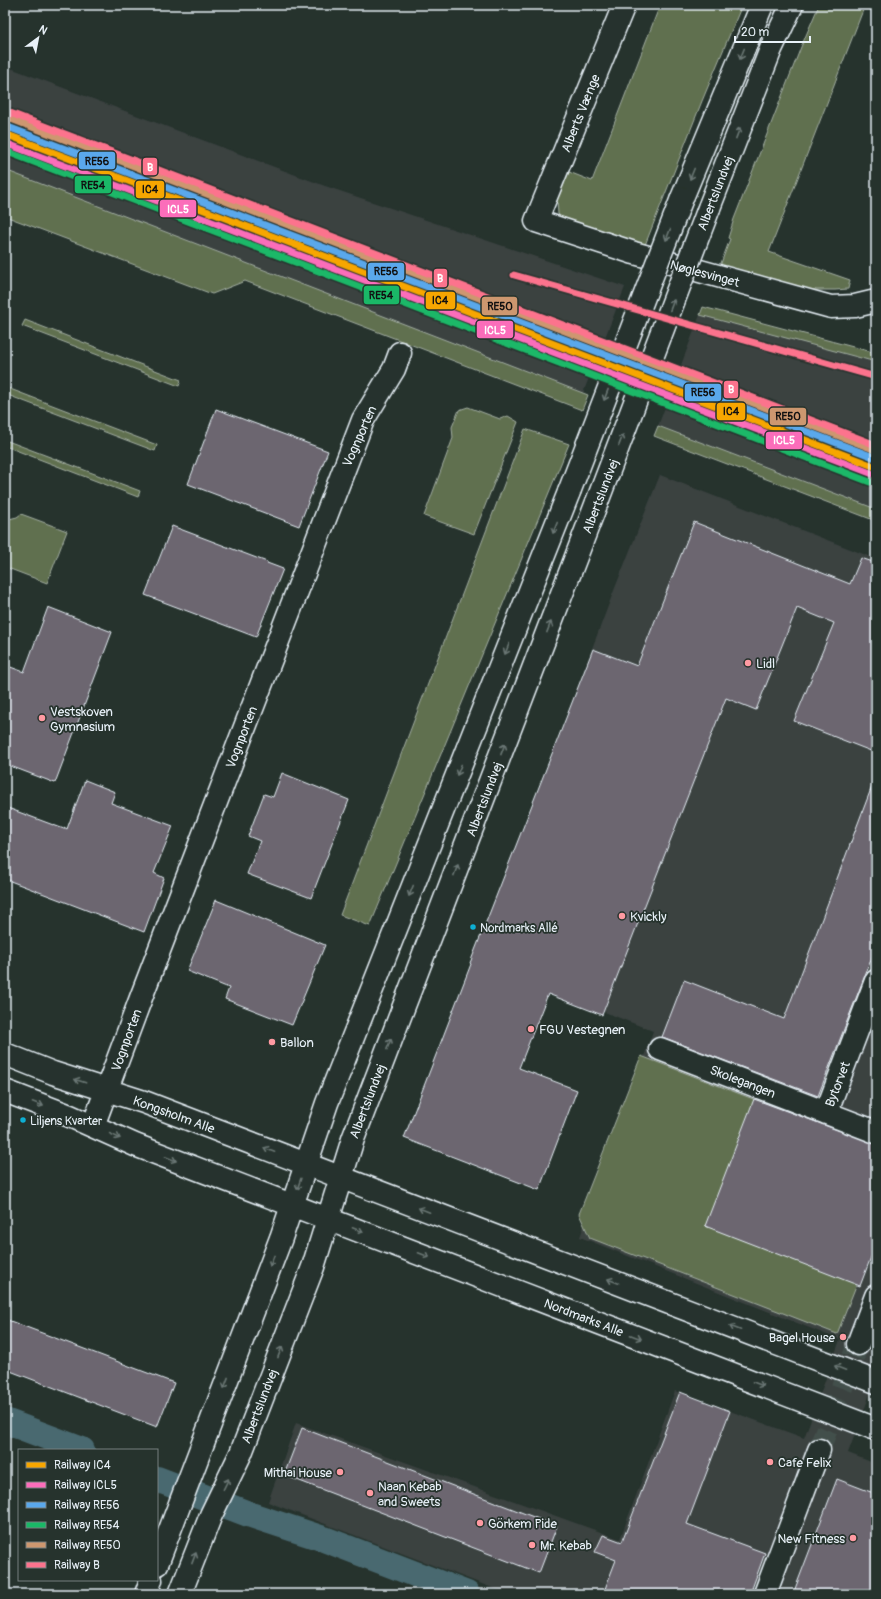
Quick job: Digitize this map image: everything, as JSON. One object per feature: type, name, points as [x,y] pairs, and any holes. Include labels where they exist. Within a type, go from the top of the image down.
[{"type":"street","name":"Alberts Vænge","points":[[536,221],[624,5]]},
{"type":"street","name":"Albertslundvej","points":[[158,1561],[292,1205],[327,1103],[569,492],[682,198],[762,5]]},
{"type":"street","name":"Albertslundvej","points":[[180,1594],[211,1515],[241,1453],[313,1267],[352,1139],[598,502],[709,208],[771,49],[792,5]]},
{"type":"street","name":"Nøglesvinget","points":[[536,221],[634,253],[831,307],[856,306],[876,301]]},
{"type":"street","name":"Vognporten","points":[[93,1126],[144,988],[363,420],[394,369],[400,353]]},
{"type":"street","name":"Bytorvet","points":[[876,981],[868,1024],[826,1113],[876,1132]]},
{"type":"street","name":"Skolegangen","points":[[660,1049],[826,1113]]},
{"type":"street","name":"Kongsholm Alle","points":[[5,1054],[53,1072],[144,1102],[341,1178]]},
{"type":"street","points":[[5,1091],[93,1126],[135,1145],[292,1205]]},
{"type":"street","points":[[341,1178],[876,1382]]},
{"type":"street","name":"Nordmarks Alle","points":[[292,1205],[876,1429]]},
{"type":"street","points":[[858,1344],[876,1296]]},
{"type":"street","points":[[765,1594],[819,1450]]},
{"type":"street","points":[[146,1594],[151,1581]]},
{"type":"shaded area","points":[[5,66],[325,186],[625,287],[583,393],[5,170]]},
{"type":"shaded area","points":[[700,315],[876,362],[876,509],[658,426]]},
{"type":"shaded area","points":[[660,475],[876,559],[876,1378],[848,1453],[876,1464],[876,1594],[508,1594],[268,1502],[296,1423],[620,1539],[675,1391],[804,1438],[840,1340],[580,1237],[653,1031],[474,961],[613,593]]},
{"type":"green space","points":[[660,5],[742,5],[645,245],[567,223],[558,214],[557,200],[569,172],[592,181]]},
{"type":"green space","points":[[819,5],[865,5],[769,252],[850,280],[848,289],[806,290],[720,266],[730,239],[728,238],[734,219],[801,47]]},
{"type":"green space","points":[[5,170],[588,395],[582,410],[245,281],[212,294],[5,216]]},
{"type":"green space","points":[[703,307],[872,352],[876,356],[876,362],[700,315]]},
{"type":"green space","points":[[25,320],[181,380],[179,386],[22,326]]},
{"type":"green space","points":[[5,387],[157,445],[155,451],[5,394]]},
{"type":"green space","points":[[468,407],[500,419],[508,416],[518,422],[474,534],[424,516],[453,438],[452,427],[459,410]]},
{"type":"green space","points":[[658,426],[876,509],[876,521],[654,436]]},
{"type":"green space","points":[[525,429],[569,444],[370,926],[340,915]]},
{"type":"green space","points":[[5,440],[140,491],[138,497],[5,446]]},
{"type":"green space","points":[[21,514],[67,531],[47,583],[5,567],[5,520],[17,517]]},
{"type":"green space","points":[[641,1056],[876,1146],[876,1235],[837,1334],[590,1238],[579,1214]]},
{"type":"building","points":[[216,409],[328,451],[299,526],[188,484]]},
{"type":"building","points":[[694,522],[850,584],[861,558],[876,563],[876,753],[794,721],[834,623],[797,608],[756,710],[726,698],[602,1015],[548,994],[519,1068],[577,1090],[539,1190],[404,1138],[471,964],[470,963],[593,649],[637,666]]},
{"type":"building","points":[[172,526],[283,569],[256,637],[145,595]]},
{"type":"building","name":"Vestskoven Gymnasium","points":[[48,607],[112,632],[55,783],[5,764],[5,665],[24,672]]},
{"type":"building","points":[[282,773],[349,800],[311,898],[247,874],[260,841],[248,836],[264,794],[273,797]]},
{"type":"building","points":[[85,780],[115,792],[111,803],[173,826],[154,873],[164,878],[144,932],[5,879],[5,807],[67,829]]},
{"type":"building","points":[[874,781],[876,781],[876,947],[818,1096],[662,1037],[684,980],[784,1019]]},
{"type":"building","points":[[216,900],[325,945],[292,1025],[225,999],[229,988],[187,971]]},
{"type":"building","points":[[754,1099],[876,1144],[876,1244],[860,1286],[705,1226]]},
{"type":"building","points":[[5,1319],[174,1383],[157,1427],[5,1369]]},
{"type":"building","points":[[680,1392],[730,1411],[687,1524],[765,1553],[750,1594],[603,1594],[616,1560],[595,1552],[603,1535],[622,1542]]},
{"type":"building","points":[[302,1428],[557,1526],[539,1573],[284,1475]]},
{"type":"building","points":[[837,1479],[876,1494],[876,1594],[793,1594]]},
{"type":"waterway","points":[[5,1421],[79,1449]]},
{"type":"waterway","points":[[158,1479],[251,1515],[324,1539],[467,1594]]},
{"type":"tunnel","points":[[819,1450],[858,1344]]},
{"type":"rail line","name":"B","points":[[5,111],[876,445]]},
{"type":"rail line","name":"RE50","points":[[11,119],[876,450]]},
{"type":"rail line","name":"RE56","points":[[8,127],[876,458]]},
{"type":"rail line","name":"IC4","points":[[5,134],[876,467]]},
{"type":"rail line","name":"ICL5","points":[[5,143],[873,474]]},
{"type":"rail line","name":"RE54","points":[[5,151],[870,482]]},
{"type":"rail line","name":"B","points":[[514,275],[876,377]]},
{"type":"place","name":"Lidl","points":[[748,663]]},
{"type":"place","name":"Vestskoven Gymnasium","points":[[42,718]]},
{"type":"place","name":"Kvickly","points":[[622,916]]},
{"type":"place","name":"Nordmarks Allé","points":[[473,927]]},
{"type":"place","name":"FGU Vestegnen","points":[[531,1029]]},
{"type":"place","name":"Ballon","points":[[272,1042]]},
{"type":"place","name":"Liljens Kvarter","points":[[23,1120]]},
{"type":"place","name":"Bagel House","points":[[843,1337]]},
{"type":"place","name":"Cafe Felix","points":[[770,1462]]},
{"type":"place","name":"Mithai House","points":[[340,1472]]},
{"type":"place","name":"Naan Kebab and Sweets","points":[[370,1493]]},
{"type":"place","name":"Görkem Pide","points":[[480,1523]]},
{"type":"place","name":"New Fitness","points":[[853,1538]]},
{"type":"place","name":"Mr. Kebab","points":[[532,1545]]}]
